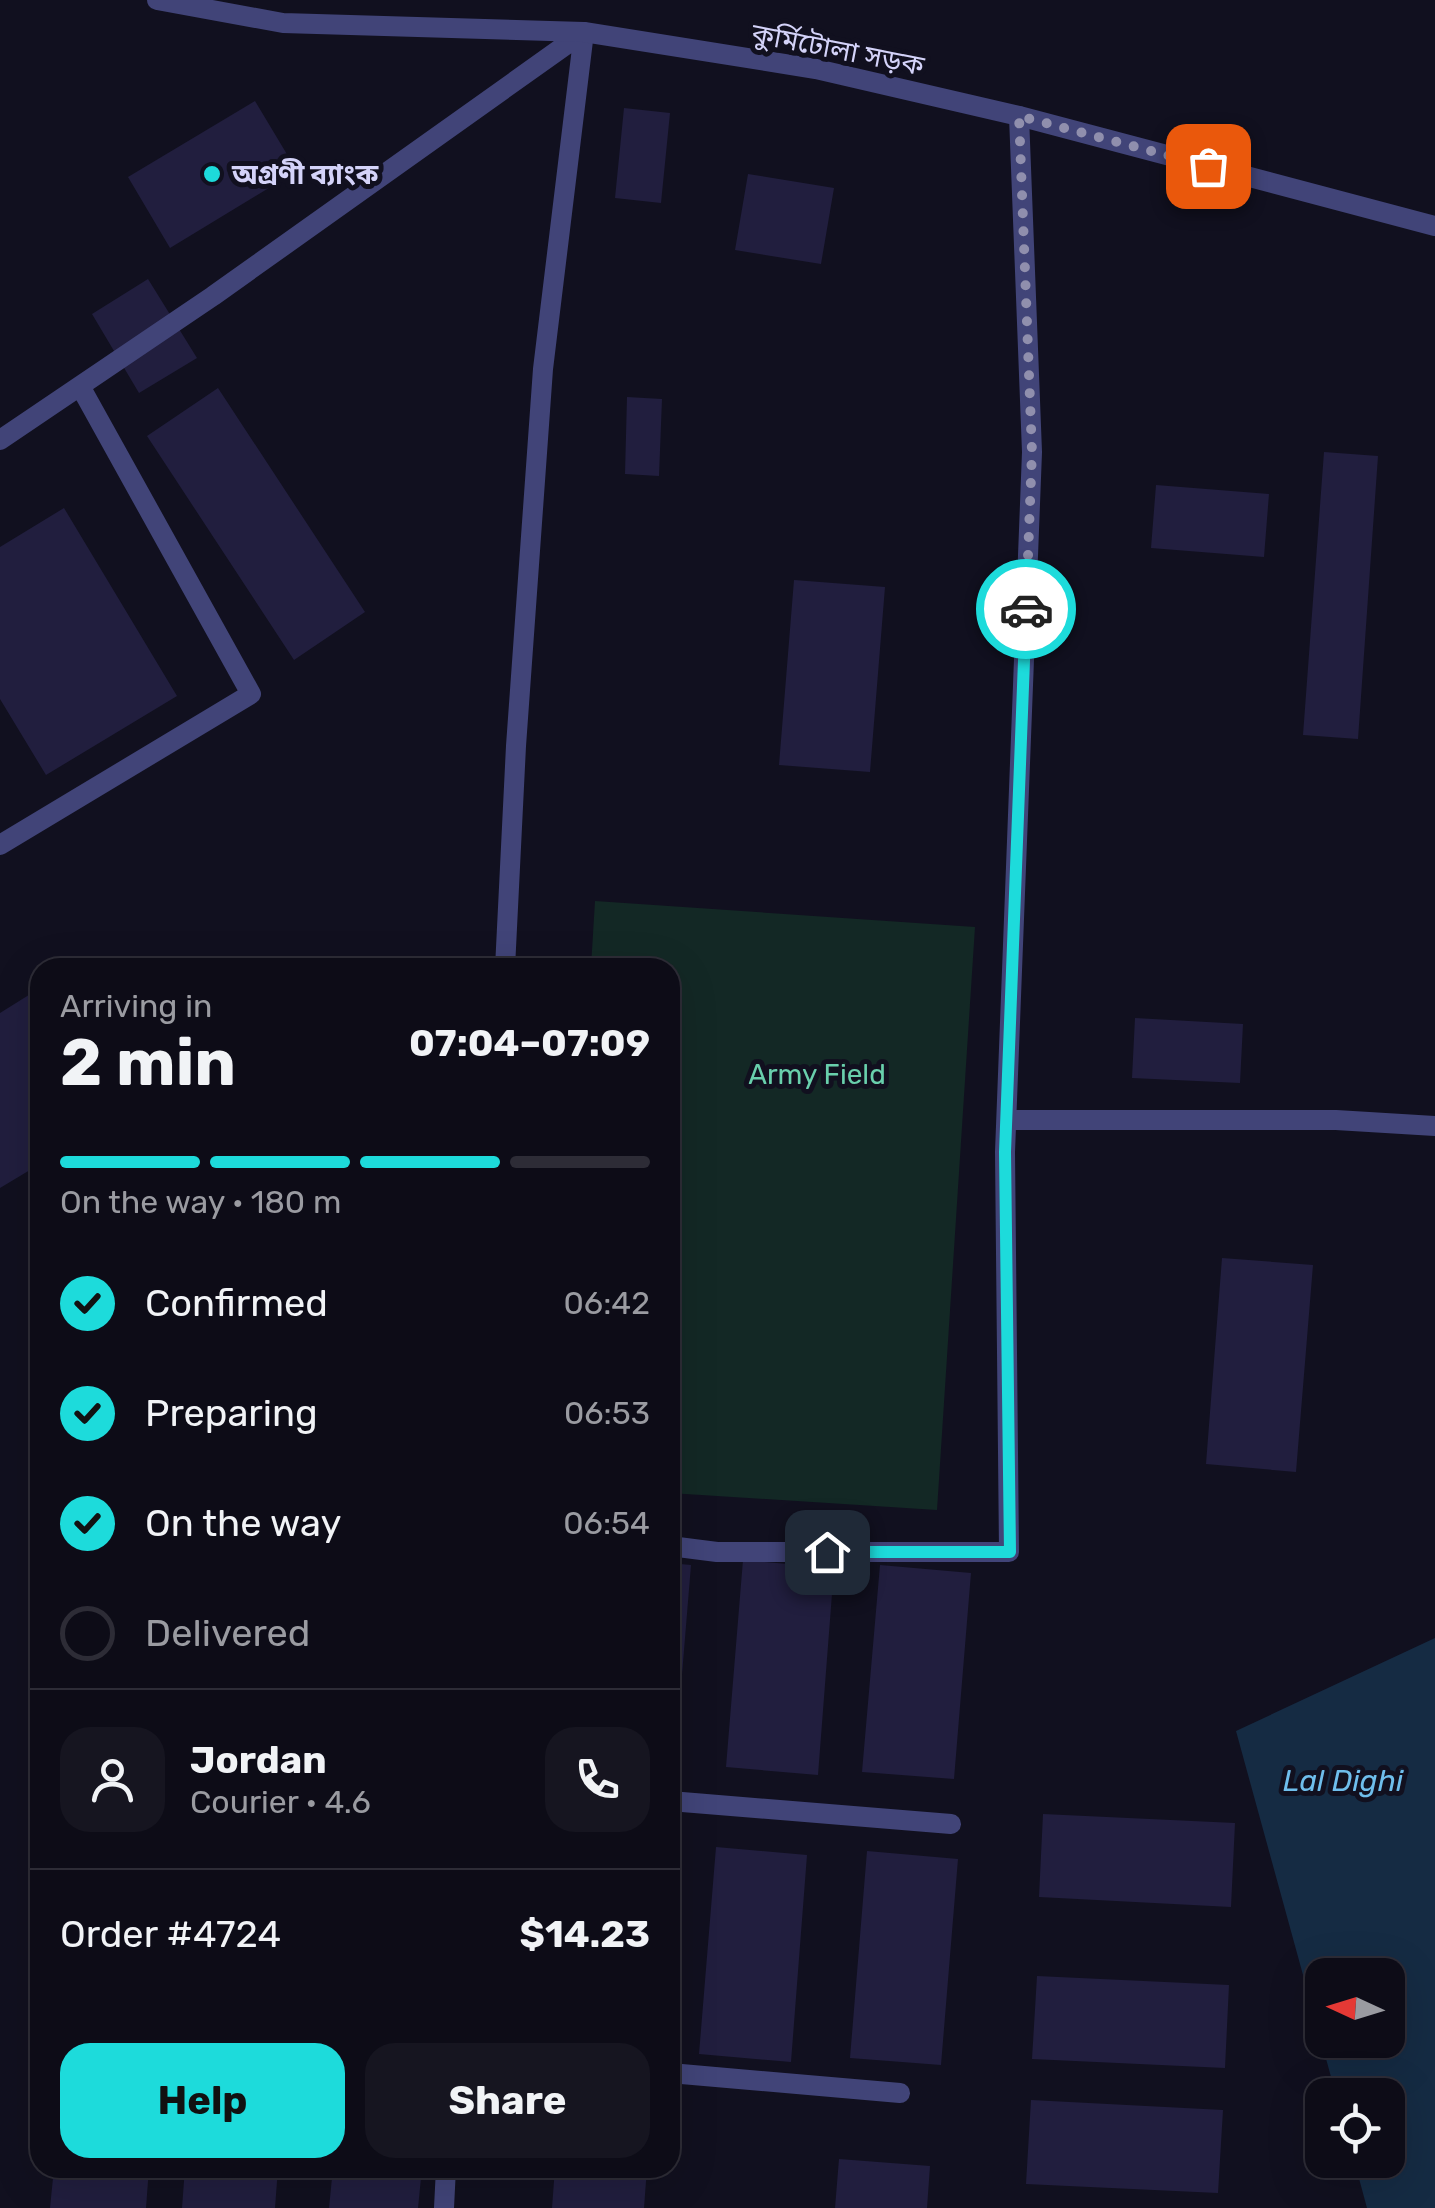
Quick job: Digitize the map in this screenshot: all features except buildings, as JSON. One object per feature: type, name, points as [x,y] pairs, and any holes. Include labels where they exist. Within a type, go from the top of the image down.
[{"type":"street","name":"কুর্মিটোলা সড়ক","points":[[157,0],[283,23],[584,32],[816,69],[1019,116],[1435,226]]},
{"type":"street","points":[[0,440],[214,296],[584,32]]},
{"type":"street","points":[[505,958],[543,368],[584,32]]},
{"type":"street","points":[[680,1547],[718,1552],[1010,1552],[1007,1120],[1032,452],[1019,116]]},
{"type":"street","points":[[0,844],[251,694],[80,386]]},
{"type":"street","points":[[1007,1120],[1336,1120],[1435,1126]]},
{"type":"street","points":[[680,1803],[951,1824]]},
{"type":"street","points":[[680,2074],[900,2093]]},
{"type":"street","points":[[444,2208],[446,2178]]},
{"type":"green space","name":"Army Field","points":[[595,901],[975,927],[937,1510],[680,1494],[680,958],[592,958]]},
{"type":"water","name":"Lal Dighi","points":[[1435,1638],[1435,2208],[1367,2208],[1359,2178],[1405,2178],[1405,2078],[1331,2078],[1326,2058],[1405,2058],[1405,1958],[1305,1958],[1305,1982],[1236,1731]]},
{"type":"way so far","points":[[1026,609],[1032,452],[1019,116],[1208,166]]},
{"type":"place","name":"অগ্রণী ব্যাংক","points":[[212,174]]},
{"type":"route","points":[[827,1552],[1010,1552],[1005,1152],[1026,609]]}]
